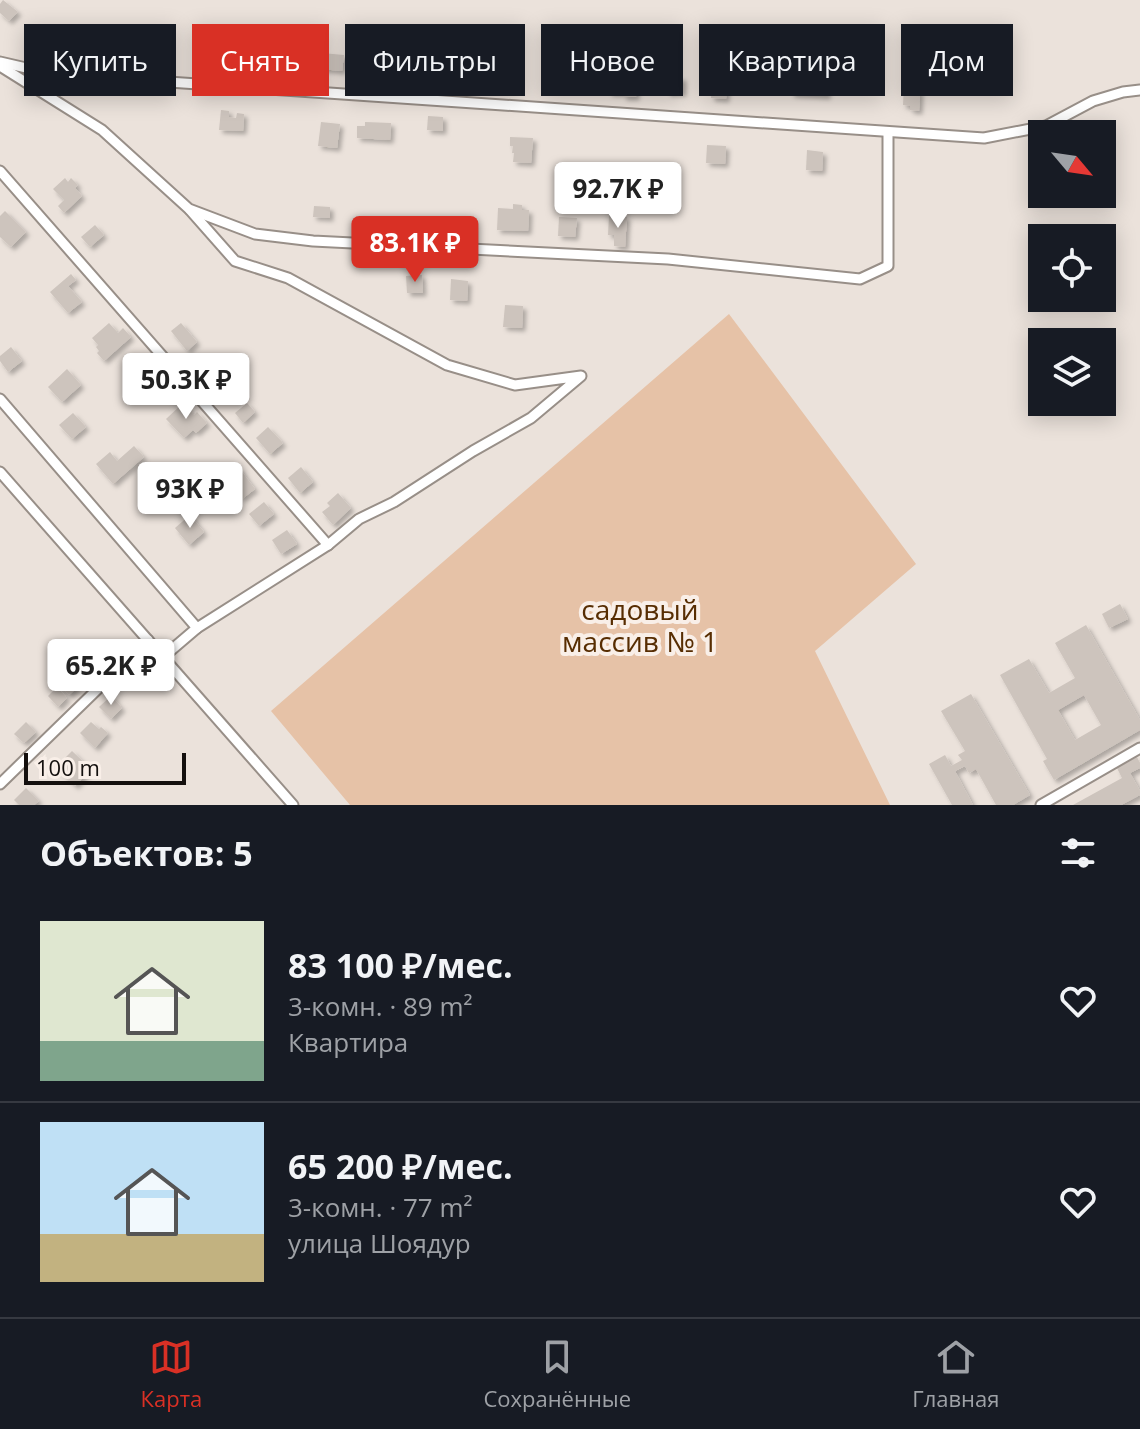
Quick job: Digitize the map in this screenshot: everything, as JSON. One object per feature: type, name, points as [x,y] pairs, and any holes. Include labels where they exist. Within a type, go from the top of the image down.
[{"type":"street","points":[[0,64],[52,74],[984,138],[1046,126],[1093,101],[1140,90]]},
{"type":"street","points":[[0,64],[102,130],[189,209],[235,261],[288,278],[447,365],[515,385],[581,376],[531,418],[394,502],[359,519],[328,545],[197,628],[163,657]]},
{"type":"street","points":[[189,209],[255,234],[313,241],[668,259],[860,279],[888,266],[888,132]]},
{"type":"street","points":[[0,171],[328,545]]},
{"type":"street","points":[[0,399],[197,628]]},
{"type":"street","points":[[0,472],[293,805]]},
{"type":"street","points":[[0,784],[148,640]]},
{"type":"street","points":[[1041,805],[1140,748]]},
{"type":"green space","name":"садовый массив № 1","points":[[729,314],[916,564],[815,651],[890,805],[350,805],[271,711]]},
{"type":"building","points":[[3,0],[18,12],[9,21],[0,13]]},
{"type":"building","points":[[329,54],[344,55],[342,71],[329,70]]},
{"type":"building","points":[[903,96],[920,96],[919,111],[903,105]]},
{"type":"building","points":[[221,110],[229,111],[229,117],[244,114],[243,131],[219,130]]},
{"type":"building","points":[[428,116],[443,117],[443,131],[427,130]]},
{"type":"building","points":[[321,122],[340,124],[337,148],[318,146]]},
{"type":"building","points":[[365,122],[391,123],[390,140],[357,138],[357,126],[365,126]]},
{"type":"building","points":[[510,137],[533,138],[531,163],[513,162]]},
{"type":"building","points":[[707,145],[726,146],[725,164],[706,163]]},
{"type":"building","points":[[807,150],[823,152],[822,171],[806,170]]},
{"type":"building","points":[[65,178],[68,182],[71,178],[78,185],[75,188],[82,196],[64,213],[58,206],[64,200],[53,189]]},
{"type":"building","points":[[513,204],[522,205],[522,210],[529,210],[528,231],[497,230],[498,208],[513,209]]},
{"type":"building","points":[[314,206],[330,207],[330,218],[313,217]]},
{"type":"building","points":[[5,211],[26,232],[11,247],[0,237],[0,216]]},
{"type":"building","points":[[609,215],[627,217],[625,247],[614,246],[614,235],[608,235]]},
{"type":"building","points":[[559,217],[577,218],[575,237],[558,236]]},
{"type":"building","points":[[95,225],[104,235],[90,247],[81,237]]},
{"type":"building","points":[[71,274],[76,280],[68,286],[82,302],[68,313],[50,292]]},
{"type":"building","points":[[422,275],[423,293],[407,293],[406,276]]},
{"type":"building","points":[[451,279],[468,281],[467,301],[450,300]]},
{"type":"building","points":[[505,305],[523,306],[522,328],[503,327]]},
{"type":"building","points":[[109,323],[118,333],[123,328],[131,337],[104,361],[97,353],[98,345],[92,338]]},
{"type":"building","points":[[181,323],[197,342],[187,351],[171,331]]},
{"type":"building","points":[[11,347],[22,361],[8,372],[0,356]]},
{"type":"building","points":[[67,369],[81,385],[62,402],[48,387]]},
{"type":"building","points":[[156,375],[165,387],[155,396],[145,384]]},
{"type":"building","points":[[183,403],[207,423],[184,438],[166,419]]},
{"type":"building","points":[[247,403],[255,412],[243,423],[235,413]]},
{"type":"building","points":[[73,413],[86,427],[72,439],[59,425]]},
{"type":"building","points":[[268,427],[283,443],[270,454],[256,438]]},
{"type":"building","points":[[134,446],[144,457],[113,484],[96,464],[110,452],[117,461]]},
{"type":"building","points":[[301,467],[313,482],[300,493],[288,478]]},
{"type":"building","points":[[239,468],[255,489],[242,499],[230,483],[235,479],[231,474]]},
{"type":"building","points":[[338,493],[351,508],[333,525],[322,512]]},
{"type":"building","points":[[264,502],[274,514],[259,526],[249,514]]},
{"type":"building","points":[[190,515],[204,532],[189,545],[175,528]]},
{"type":"building","points":[[287,530],[297,544],[281,554],[272,540]]},
{"type":"building","points":[[1120,604],[1128,619],[1109,628],[1102,614]]},
{"type":"building","points":[[1086,625],[1140,720],[1140,730],[1054,780],[1043,761],[1047,759],[1000,675],[1029,659],[1049,693],[1075,678],[1055,643]],"holes":[[[1084,695],[1101,725],[1075,740],[1058,710]]]},
{"type":"building","points":[[67,676],[78,687],[69,695],[59,685]]},
{"type":"building","points":[[57,687],[67,698],[58,707],[48,696]]},
{"type":"building","points":[[971,694],[1030,795],[1013,805],[996,805],[976,769],[969,773],[965,766],[955,771],[973,805],[952,805],[929,764],[945,755],[951,766],[962,760],[958,755],[965,751],[941,711]]},
{"type":"building","points":[[111,696],[122,708],[111,719],[99,707]]},
{"type":"building","points":[[26,722],[36,732],[24,743],[14,734]]},
{"type":"building","points":[[91,722],[108,733],[95,748],[80,733]]},
{"type":"building","points":[[72,751],[91,769],[75,786],[56,767]]},
{"type":"building","points":[[1137,757],[1140,768],[1130,773],[1140,795],[1121,805],[1073,805],[1122,778],[1117,768]]},
{"type":"building","points":[[26,788],[39,801],[34,805],[19,805],[14,800]]}]
